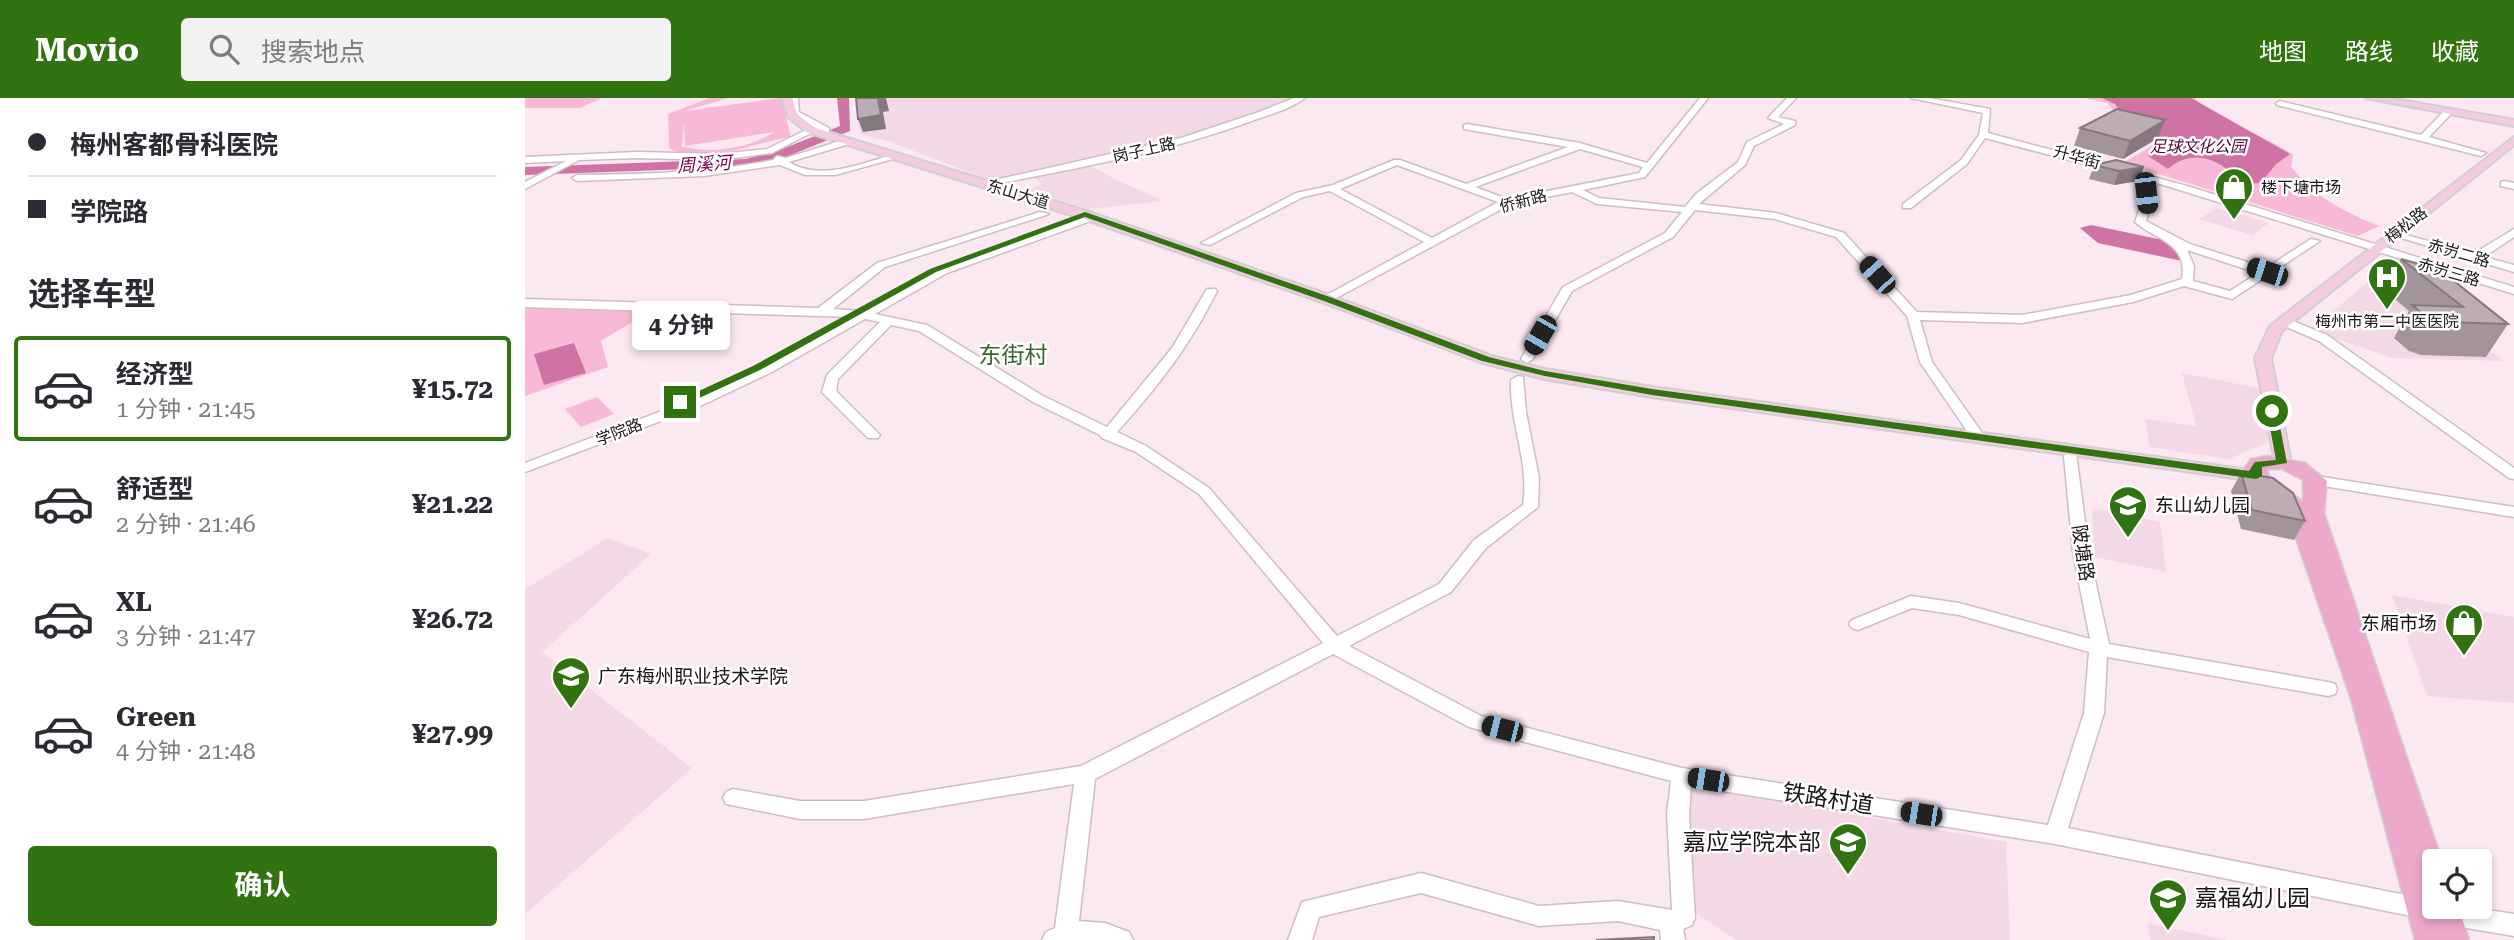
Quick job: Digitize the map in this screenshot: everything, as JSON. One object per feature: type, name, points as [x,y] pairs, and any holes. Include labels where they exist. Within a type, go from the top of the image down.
[{"type":"highway","points":[[2275,473],[2297,495],[2316,486]]},
{"type":"highway","points":[[2275,473],[2316,486]]},
{"type":"highway","points":[[2275,473],[2297,509],[2365,699],[2422,871]]},
{"type":"highway","points":[[2316,486],[2313,513],[2422,867]]},
{"type":"main road","points":[[787,98],[792,115],[809,131]]},
{"type":"main road","points":[[2371,98],[2514,121]]},
{"type":"main road","points":[[2389,98],[2514,121]]},
{"type":"main road","name":"东山大道","points":[[809,131],[1089,216],[1327,299],[1486,359],[1545,373],[1652,392],[1978,437],[2275,473]]},
{"type":"main road","name":"梅松路","points":[[2275,473],[2263,358],[2275,329],[2514,139]]},
{"type":"main road","name":"梅松路","points":[[2275,473],[2273,362],[2285,332],[2514,146]]},
{"type":"street","points":[[794,98],[795,113],[826,130]]},
{"type":"street","name":"岗子上路","points":[[982,184],[1158,149],[1229,128],[1301,98]]},
{"type":"street","name":"侨新路","points":[[1327,299],[1507,202],[1642,175],[1705,98]]},
{"type":"street","points":[[1527,359],[1567,289],[1669,235],[1689,208],[1742,163],[1750,144],[1792,123],[1772,118],[1792,98]]},
{"type":"street","points":[[1907,206],[1964,162],[1983,135],[1987,111],[1915,98]]},
{"type":"street","points":[[2280,103],[2481,153]]},
{"type":"street","points":[[2423,138],[2447,113]]},
{"type":"street","points":[[1467,127],[1580,146],[1649,166]]},
{"type":"street","points":[[525,160],[722,157],[769,151],[809,131]]},
{"type":"street","name":"升华街","points":[[1983,135],[2120,168],[2383,253]]},
{"type":"street","points":[[577,178],[681,176],[779,161],[844,141]]},
{"type":"street","points":[[1467,187],[1580,146]]},
{"type":"street","points":[[769,151],[779,161],[804,172],[829,175],[895,157]]},
{"type":"street","points":[[525,187],[578,158]]},
{"type":"street","points":[[1206,243],[1300,195],[1331,188],[1397,162],[1507,202]]},
{"type":"street","points":[[2152,183],[2146,193],[2148,209],[2140,222],[2186,246],[2267,272]]},
{"type":"street","points":[[1331,188],[1432,242]]},
{"type":"street","points":[[1574,189],[1597,201],[1776,216],[1840,235],[1913,316],[1926,362],[1978,437]]},
{"type":"street","points":[[821,312],[881,265],[1044,214]]},
{"type":"street","name":"学院路","points":[[525,461],[731,380],[943,271],[1089,216]]},
{"type":"street","points":[[2476,257],[2514,232]]},
{"type":"street","points":[[2169,237],[2185,252],[2190,272],[2187,283]]},
{"type":"street","name":"赤岃二路","points":[[2403,237],[2514,269]]},
{"type":"street","points":[[1913,316],[2022,319],[2133,298],[2187,283],[2232,295],[2315,240]]},
{"type":"street","name":"赤岃三路","points":[[2383,253],[2514,291]]},
{"type":"street","points":[[1107,435],[1164,370],[1192,332],[1211,291]]},
{"type":"street","points":[[525,303],[857,314],[923,328],[1038,399],[1107,435],[1141,449],[1204,491],[1336,647]]},
{"type":"street","name":"学院路","points":[[525,468],[694,404],[765,370],[857,314]]},
{"type":"street","points":[[873,435],[829,393],[832,378],[888,321]]},
{"type":"street","points":[[2293,326],[2323,338],[2357,360],[2514,475]]},
{"type":"street","points":[[733,798],[800,810],[863,810],[1085,775],[1336,647],[1445,588],[1480,544],[1530,507],[1530,474],[1515,400],[1518,380]]},
{"type":"street","name":"陂塘路","points":[[2071,456],[2081,552],[2101,649]]},
{"type":"street","points":[[2316,486],[2514,512]]},
{"type":"street","points":[[1857,624],[1911,602],[1959,609],[2101,649],[2328,689]]},
{"type":"street","name":"铁路村道","points":[[1336,647],[1476,722],[1682,776],[2055,835],[2422,913]]},
{"type":"street","points":[[2055,835],[2094,713],[2098,651],[2101,649]]},
{"type":"street","points":[[1085,775],[1060,937],[1103,931],[1121,940]]},
{"type":"street","points":[[1300,940],[1310,909],[1420,883],[1539,916],[1618,911],[1672,931],[1684,918],[1678,814],[1682,776]]},
{"type":"street","name":"铁路村道","points":[[2463,919],[2514,925]]},
{"type":"shaded area","points":[[856,98],[1295,98],[1212,132],[992,181],[888,141],[860,134]]},
{"type":"shaded area","points":[[2102,98],[2191,98],[2290,154],[2276,164],[2261,183],[2240,184],[2217,162],[2197,157],[2177,162],[2168,169],[2148,156],[2164,142],[2136,131],[2115,104]]},
{"type":"shaded area","points":[[1091,166],[1163,201],[1087,209],[1029,191],[1042,184],[1034,178]]},
{"type":"shaded area","name":"楼下塘市场","points":[[2217,208],[2269,223],[2252,235],[2199,219]]},
{"type":"shaded area","points":[[2091,225],[2168,241],[2182,261],[2098,243],[2080,228]]},
{"type":"shaded area","name":"梅州市第二中医医院","points":[[2367,283],[2426,299],[2503,361],[2392,358],[2310,330]]},
{"type":"shaded area","points":[[574,343],[586,373],[544,385],[534,354]]},
{"type":"shaded area","points":[[2182,373],[2269,390],[2269,442],[2229,459],[2150,447],[2145,419],[2196,426]]},
{"type":"shaded area","name":"东山幼儿园","points":[[2092,508],[2160,522],[2166,572],[2095,557]]},
{"type":"shaded area","name":"广东梅州职业技术学院","points":[[608,538],[651,554],[542,652],[692,768],[525,914],[525,589]]},
{"type":"shaded area","name":"东厢市场","points":[[2392,595],[2514,617],[2514,703],[2427,696]]},
{"type":"shaded area","name":"嘉应学院本部","points":[[1686,784],[2006,842],[2010,940],[1736,940],[1690,909]]},
{"type":"shaded area","name":"嘉福幼儿园","points":[[2147,923],[2227,940],[2151,940]]},
{"type":"green space","points":[[525,98],[602,98],[580,108],[525,108]]},
{"type":"green space","points":[[709,98],[728,98],[685,111],[781,98],[791,137],[730,152],[698,155],[683,153],[669,148],[668,114]],"holes":[[[684,122],[685,146],[774,132],[742,146],[716,150],[692,149],[682,146]]]},
{"type":"green space","name":"足球文化公园","points":[[2085,98],[2195,98],[2226,120],[2293,155],[2291,167],[2310,187],[2342,209],[2379,226],[2358,236],[2123,163],[2158,142],[2157,137],[2124,126],[2108,103]]},
{"type":"green space","points":[[525,306],[652,310],[601,341],[608,367],[525,396]]},
{"type":"green space","points":[[597,397],[614,414],[581,427],[565,409]]},
{"type":"building","points":[[856,98],[884,98],[878,99],[881,115],[858,119]]},
{"type":"building","points":[[2117,109],[2165,120],[2130,141],[2080,128]]},
{"type":"building","points":[[2116,160],[2144,167],[2119,171],[2094,165]]},
{"type":"building","points":[[2401,259],[2440,270],[2508,324],[2441,322],[2428,318],[2412,305],[2463,307]]},
{"type":"building","points":[[2241,473],[2273,478],[2293,493],[2305,521],[2252,510]]},
{"type":"building","points":[[1654,937],[1654,940],[1596,940]]},
{"type":"waterway","name":"周溪河","points":[[525,171],[745,163],[776,156],[846,128],[843,98]]},
{"type":"place","name":"楼下塘市场","points":[[2234,221]]},
{"type":"place","name":"梅州市第二中医医院","points":[[2387,311]]},
{"type":"place","name":"东山幼儿园","points":[[2128,539]]},
{"type":"place","name":"东厢市场","points":[[2464,657]]},
{"type":"place","name":"广东梅州职业技术学院","points":[[571,710]]},
{"type":"place","name":"嘉应学院本部","points":[[1848,876]]},
{"type":"place","name":"嘉福幼儿园","points":[[2168,932]]},
{"type":"district","name":"东街村","points":[[1013,355]]},
{"type":"route","points":[[680,402],[757,368],[933,271],[1085,215],[1327,299],[1486,359],[1545,373],[1652,392],[2256,476],[2255,467],[2259,464],[2282,463],[2272,411]]}]
